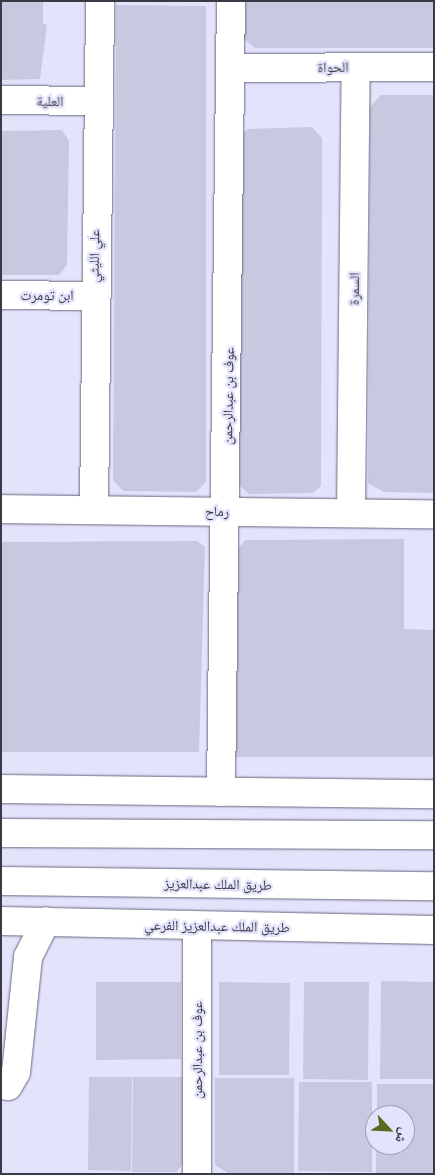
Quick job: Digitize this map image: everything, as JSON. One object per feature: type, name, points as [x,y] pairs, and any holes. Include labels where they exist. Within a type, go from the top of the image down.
[{"type":"street","name":"علي الليثي","points":[[94,510],[94,296],[100,1]]},
{"type":"street","name":"عوف بن عبدالرحمن","points":[[221,792],[232,68],[231,1]]},
{"type":"street","name":"السمرة","points":[[351,512],[356,66]]},
{"type":"street","name":"الحواة","points":[[232,68],[434,67]]},
{"type":"street","name":"العلية","points":[[1,100],[98,101]]},
{"type":"street","name":"ابن تومرت","points":[[1,295],[94,296]]},
{"type":"street","name":"رماح","points":[[1,509],[434,514]]},
{"type":"street","points":[[1,789],[434,794]]},
{"type":"street","points":[[1,833],[434,835]]},
{"type":"street","name":"طريق الملك عبدالعزيز","points":[[1,881],[434,886]]},
{"type":"street","name":"طريق الملك عبدالعزيز الفرعي","points":[[1,921],[197,927],[434,930]]},
{"type":"street","points":[[1,1086],[8,1086],[16,1072],[24,979],[38,929],[46,921]]},
{"type":"street","name":"عوف بن عبدالرحمن","points":[[197,927],[197,1174]]},
{"type":"building","points":[[1,1],[43,1],[43,23],[47,25],[40,79],[1,80]]},
{"type":"building","points":[[240,1],[434,1],[434,48],[255,48],[240,36]]},
{"type":"building","points":[[116,5],[206,6],[206,482],[196,492],[123,491],[113,480]]},
{"type":"building","points":[[381,95],[434,95],[434,493],[384,492],[368,483],[370,107]]},
{"type":"building","points":[[312,127],[322,138],[321,486],[313,493],[249,494],[238,484],[242,133],[248,129]]},
{"type":"building","points":[[62,130],[69,141],[67,265],[59,275],[1,275],[1,131]]},
{"type":"building","points":[[404,539],[404,629],[434,630],[434,757],[234,757],[235,554],[245,540]]},
{"type":"building","points":[[197,541],[205,547],[199,752],[1,752],[1,542]]},
{"type":"building","points":[[381,981],[434,982],[434,1079],[380,1079]]},
{"type":"building","points":[[96,982],[181,982],[181,1059],[96,1060]]},
{"type":"building","points":[[219,982],[290,983],[289,1075],[219,1075]]},
{"type":"building","points":[[304,982],[369,982],[368,1080],[303,1079]]},
{"type":"building","points":[[89,1077],[132,1077],[131,1171],[88,1170]]},
{"type":"building","points":[[133,1077],[186,1077],[185,1162],[176,1172],[132,1172]]},
{"type":"building","points":[[215,1078],[294,1078],[294,1173],[228,1173],[215,1165]]},
{"type":"building","points":[[299,1082],[372,1082],[372,1105],[365,1105],[365,1155],[372,1155],[372,1172],[298,1171]]},
{"type":"building","points":[[377,1084],[434,1084],[434,1173],[376,1173],[376,1155],[415,1155],[415,1105],[377,1105]]}]
